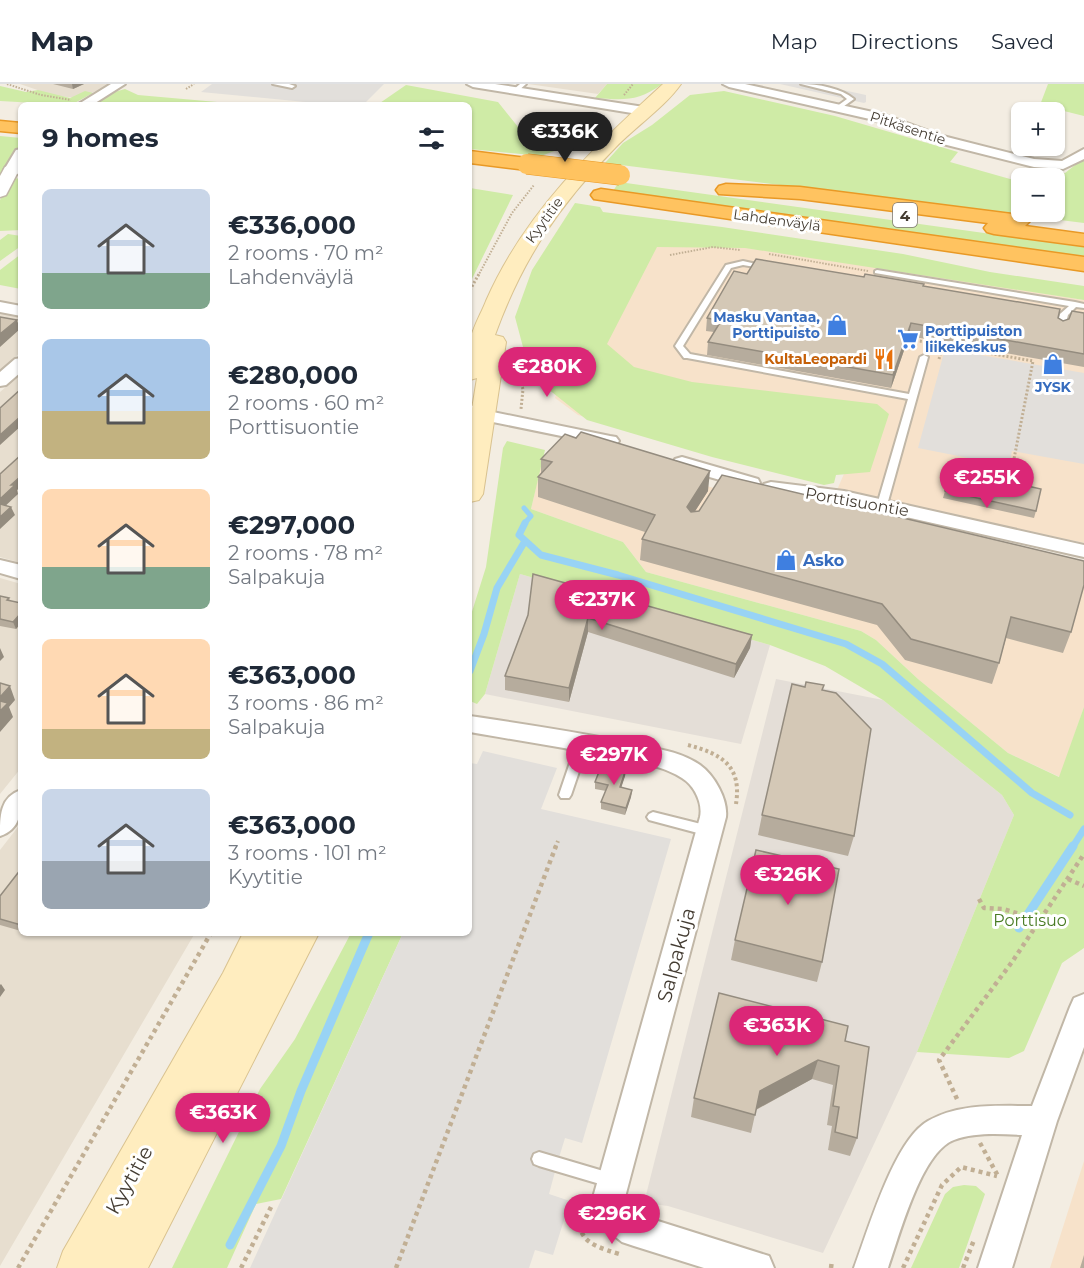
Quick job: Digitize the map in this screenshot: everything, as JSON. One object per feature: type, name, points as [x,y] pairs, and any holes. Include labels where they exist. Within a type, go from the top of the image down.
[{"type":"highway","points":[[0,126],[18,128]]},
{"type":"highway","points":[[472,157],[643,178]]},
{"type":"highway","name":"Lahdenväylä","points":[[703,186],[1084,240]]},
{"type":"highway","name":"Lahdenväylä","points":[[545,188],[1084,264]]},
{"type":"highway","points":[[726,190],[800,193],[1084,229]]},
{"type":"highway","points":[[854,231],[1084,275]]},
{"type":"main road","name":"Kyytitie","points":[[472,366],[477,348],[522,250],[551,208],[577,176],[673,84]]},
{"type":"main road","name":"Kyytitie","points":[[472,469],[477,408],[503,288]]},
{"type":"main road","name":"Kyytitie","points":[[80,1268],[237,985],[261,936]]},
{"type":"main road","name":"Kyytitie","points":[[123,1268],[298,936]]},
{"type":"street","points":[[88,102],[119,84]]},
{"type":"street","points":[[474,84],[519,87],[644,111]]},
{"type":"street","name":"Pitkäsentie","points":[[729,84],[878,117],[949,142],[1045,165],[1063,165],[1074,161],[1084,153]]},
{"type":"street","points":[[0,192],[16,170]]},
{"type":"street","points":[[0,307],[18,310]]},
{"type":"street","points":[[0,381],[18,366]]},
{"type":"street","points":[[477,408],[595,436],[625,446]]},
{"type":"street","name":"Porttisuontie","points":[[665,459],[724,482],[771,488],[882,513],[1084,566]]},
{"type":"street","name":"Porttisuontie","points":[[882,513],[1084,551]]},
{"type":"street","points":[[0,566],[18,571]]},
{"type":"street","name":"Salpakuja","points":[[472,724],[653,756],[692,772],[707,789],[714,810],[709,831],[608,1201],[615,1216],[634,1230],[725,1263],[757,1268]]},
{"type":"street","points":[[0,826],[18,803]]},
{"type":"street","points":[[995,1268],[1042,1121],[1084,1007]]},
{"type":"street","points":[[871,1268],[914,1156],[936,1132],[968,1122],[1042,1121]]},
{"type":"lane","points":[[276,84],[292,86]]},
{"type":"lane","points":[[804,84],[843,93],[851,99],[838,108]]},
{"type":"lane","points":[[777,268],[743,263],[728,267],[679,346],[687,356],[912,397]]},
{"type":"lane","points":[[877,272],[1080,305]]},
{"type":"lane","points":[[1060,330],[1064,314],[1080,305]]},
{"type":"lane","points":[[882,513],[924,357]]},
{"type":"lane","points":[[565,795],[583,742]]},
{"type":"lane","points":[[653,817],[709,831]]},
{"type":"lane","points":[[538,1159],[613,1181]]},
{"type":"path","points":[[7,84],[41,95],[74,102]]},
{"type":"path","points":[[186,88],[194,84]]},
{"type":"path","points":[[908,339],[1033,361],[1012,464]]},
{"type":"path","points":[[514,367],[523,389],[524,398]]},
{"type":"path","points":[[396,1268],[558,841]]},
{"type":"path","points":[[998,1176],[968,1122],[939,1060],[1012,962],[1084,854]]},
{"type":"path","points":[[1068,879],[1084,886]]},
{"type":"path","points":[[979,899],[984,908],[1003,909],[1040,920]]},
{"type":"path","points":[[18,1268],[209,936]]},
{"type":"path","points":[[903,1268],[942,1185],[961,1167],[998,1176]]},
{"type":"path","points":[[994,1186],[998,1176]]},
{"type":"path","points":[[242,1268],[271,1207]]},
{"type":"path","points":[[963,1268],[975,1237]]},
{"type":"path","points":[[831,1268],[832,1260]]},
{"type":"shaded area","points":[[20,84],[112,84],[80,98],[55,96]]},
{"type":"shaded area","points":[[212,84],[384,84],[366,102],[305,102],[201,92]]},
{"type":"shaded area","points":[[528,84],[607,84],[598,94]]},
{"type":"shaded area","points":[[780,84],[815,84],[866,95],[866,102],[864,103]]},
{"type":"shaded area","points":[[607,230],[737,245],[1084,300],[1084,543],[837,490],[868,418],[665,440],[578,415],[555,398]]},
{"type":"shaded area","points":[[0,313],[18,316],[18,355],[0,370]]},
{"type":"shaded area","points":[[945,349],[1084,373],[1084,464],[1012,451],[1009,466],[918,448]]},
{"type":"shaded area","points":[[18,377],[18,562],[0,557],[0,392]]},
{"type":"shaded area","points":[[542,461],[682,479],[799,512],[1084,580],[1084,707],[1060,777],[1008,753],[918,679],[876,640],[861,631],[646,572],[623,542],[531,509]]},
{"type":"shaded area","points":[[520,574],[770,645],[741,744],[485,694]]},
{"type":"shaded area","points":[[0,578],[18,583],[18,772],[0,794]]},
{"type":"shaded area","points":[[776,679],[883,700],[1002,795],[1014,815],[917,1052],[823,1253],[668,1206],[644,1203]]},
{"type":"shaded area","points":[[483,751],[557,768],[541,809],[671,839],[582,1143],[565,1138],[557,1164],[549,1194],[570,1201],[553,1255],[535,1250],[529,1268],[250,1268],[402,936],[472,936],[472,763],[477,764]]},
{"type":"shaded area","points":[[18,827],[18,936],[193,936],[0,1266],[0,850]]},
{"type":"shaded area","points":[[1084,1161],[1084,1268],[1050,1268]]},
{"type":"green space","points":[[607,84],[662,84],[638,97],[595,98]]},
{"type":"green space","points":[[1048,84],[1084,84],[1084,116],[1065,111],[1065,102],[1041,102]]},
{"type":"green space","points":[[406,85],[498,102],[527,138],[539,130],[556,132],[570,126],[581,129],[557,150],[541,156],[472,149],[472,102],[381,102]]},
{"type":"green space","points":[[0,86],[26,92],[38,90],[70,98],[85,91],[93,93],[76,102],[0,101]]},
{"type":"green space","points":[[125,89],[138,95],[217,102],[93,102],[104,95]]},
{"type":"green space","points":[[724,91],[835,116],[958,152],[950,162],[1011,179],[1011,214],[605,163],[623,143],[652,125],[690,95]]},
{"type":"green space","points":[[0,136],[18,138],[18,151],[0,178]]},
{"type":"green space","points":[[1084,158],[1084,223],[1065,221],[1065,173]]},
{"type":"green space","points":[[14,178],[18,179],[18,230],[0,231],[0,200]]},
{"type":"green space","points":[[619,182],[1084,247],[1084,261],[851,224],[613,191]]},
{"type":"green space","points":[[472,188],[513,195],[472,279]]},
{"type":"green space","points":[[575,203],[600,207],[603,212],[903,254],[990,272],[1084,286],[1084,300],[745,248],[657,247],[607,344],[634,367],[692,382],[877,404],[889,414],[870,472],[836,475],[834,483],[824,485],[712,457],[587,420],[538,381],[523,347],[515,317],[532,270]]},
{"type":"green space","points":[[8,234],[18,236],[18,248],[0,261],[0,240]]},
{"type":"green space","points":[[18,256],[18,288],[0,285],[0,270]]},
{"type":"green space","name":"Porttisuo","points":[[507,441],[545,450],[531,509],[623,542],[646,572],[861,631],[876,640],[918,679],[1008,753],[1059,777],[1084,707],[1084,948],[1062,963],[1024,1051],[1009,1058],[917,1052],[1014,815],[1002,795],[883,700],[825,666],[770,645],[520,574],[485,694],[477,704],[472,702],[472,612],[486,567],[503,448]]},
{"type":"green space","points":[[349,936],[402,936],[281,1199],[256,1204],[227,1268],[172,1268],[260,1089],[295,1039]]},
{"type":"green space","points":[[976,1186],[985,1194],[959,1268],[911,1268],[945,1194],[953,1187]]},
{"type":"building","points":[[756,259],[864,277],[865,274],[1060,309],[1058,318],[1063,321],[1069,319],[1072,311],[1084,313],[1084,354],[911,323],[893,375],[708,342],[721,321],[707,318],[734,271],[747,274]]},
{"type":"building","points":[[0,317],[17,320],[0,334]]},
{"type":"building","points":[[18,392],[18,419],[0,435],[0,408]]},
{"type":"building","points":[[581,432],[710,471],[687,507],[691,512],[699,511],[722,475],[1084,561],[1084,585],[1071,632],[1011,617],[999,663],[911,639],[882,604],[642,539],[655,515],[538,477],[552,462],[541,459],[565,434],[576,438]]},
{"type":"building","points":[[18,458],[18,479],[11,485],[15,485],[0,499],[0,474]]},
{"type":"building","points":[[952,469],[1041,489],[1036,511],[945,491]]},
{"type":"building","points":[[0,504],[11,507],[0,517]]},
{"type":"building","points":[[533,574],[752,635],[736,664],[588,618],[569,688],[505,676],[528,615]]},
{"type":"building","points":[[0,596],[18,602],[18,616],[13,622],[0,619]]},
{"type":"building","points":[[806,682],[824,685],[822,690],[836,693],[871,729],[854,836],[762,815],[792,684],[805,687]]},
{"type":"building","points":[[0,683],[10,686],[0,697]]},
{"type":"building","points":[[0,701],[8,703],[0,711]]},
{"type":"building","points":[[602,764],[626,769],[620,787],[632,790],[626,808],[601,802],[608,785],[595,782]]},
{"type":"building","points":[[756,850],[839,869],[822,962],[735,940]]},
{"type":"building","points":[[18,873],[18,924],[0,919],[0,896]]},
{"type":"building","points":[[719,993],[848,1026],[845,1041],[869,1047],[857,1138],[835,1132],[839,1107],[833,1106],[839,1066],[818,1060],[760,1091],[755,1115],[694,1098]]},
{"type":"waterway","points":[[547,139],[546,133],[564,120]]},
{"type":"waterway","points":[[524,508],[531,516],[524,524]]},
{"type":"waterway","points":[[525,523],[519,535],[541,555],[618,575],[846,644],[882,664],[1032,793],[1070,815]]},
{"type":"waterway","points":[[472,666],[497,588],[525,541]]},
{"type":"waterway","points":[[1072,848],[1084,829]]},
{"type":"waterway","points":[[1019,928],[1073,846]]},
{"type":"waterway","points":[[230,1245],[281,1146],[301,1091],[368,936]]},
{"type":"place","name":"Masku Vantaa, Porttipuisto","points":[[837,325]]},
{"type":"place","name":"Porttipuiston liikekeskus","points":[[908,339]]},
{"type":"place","name":"KultaLeopardi","points":[[884,359]]},
{"type":"place","name":"JYSK","points":[[1053,364]]},
{"type":"place","name":"Asko","points":[[786,560]]}]
